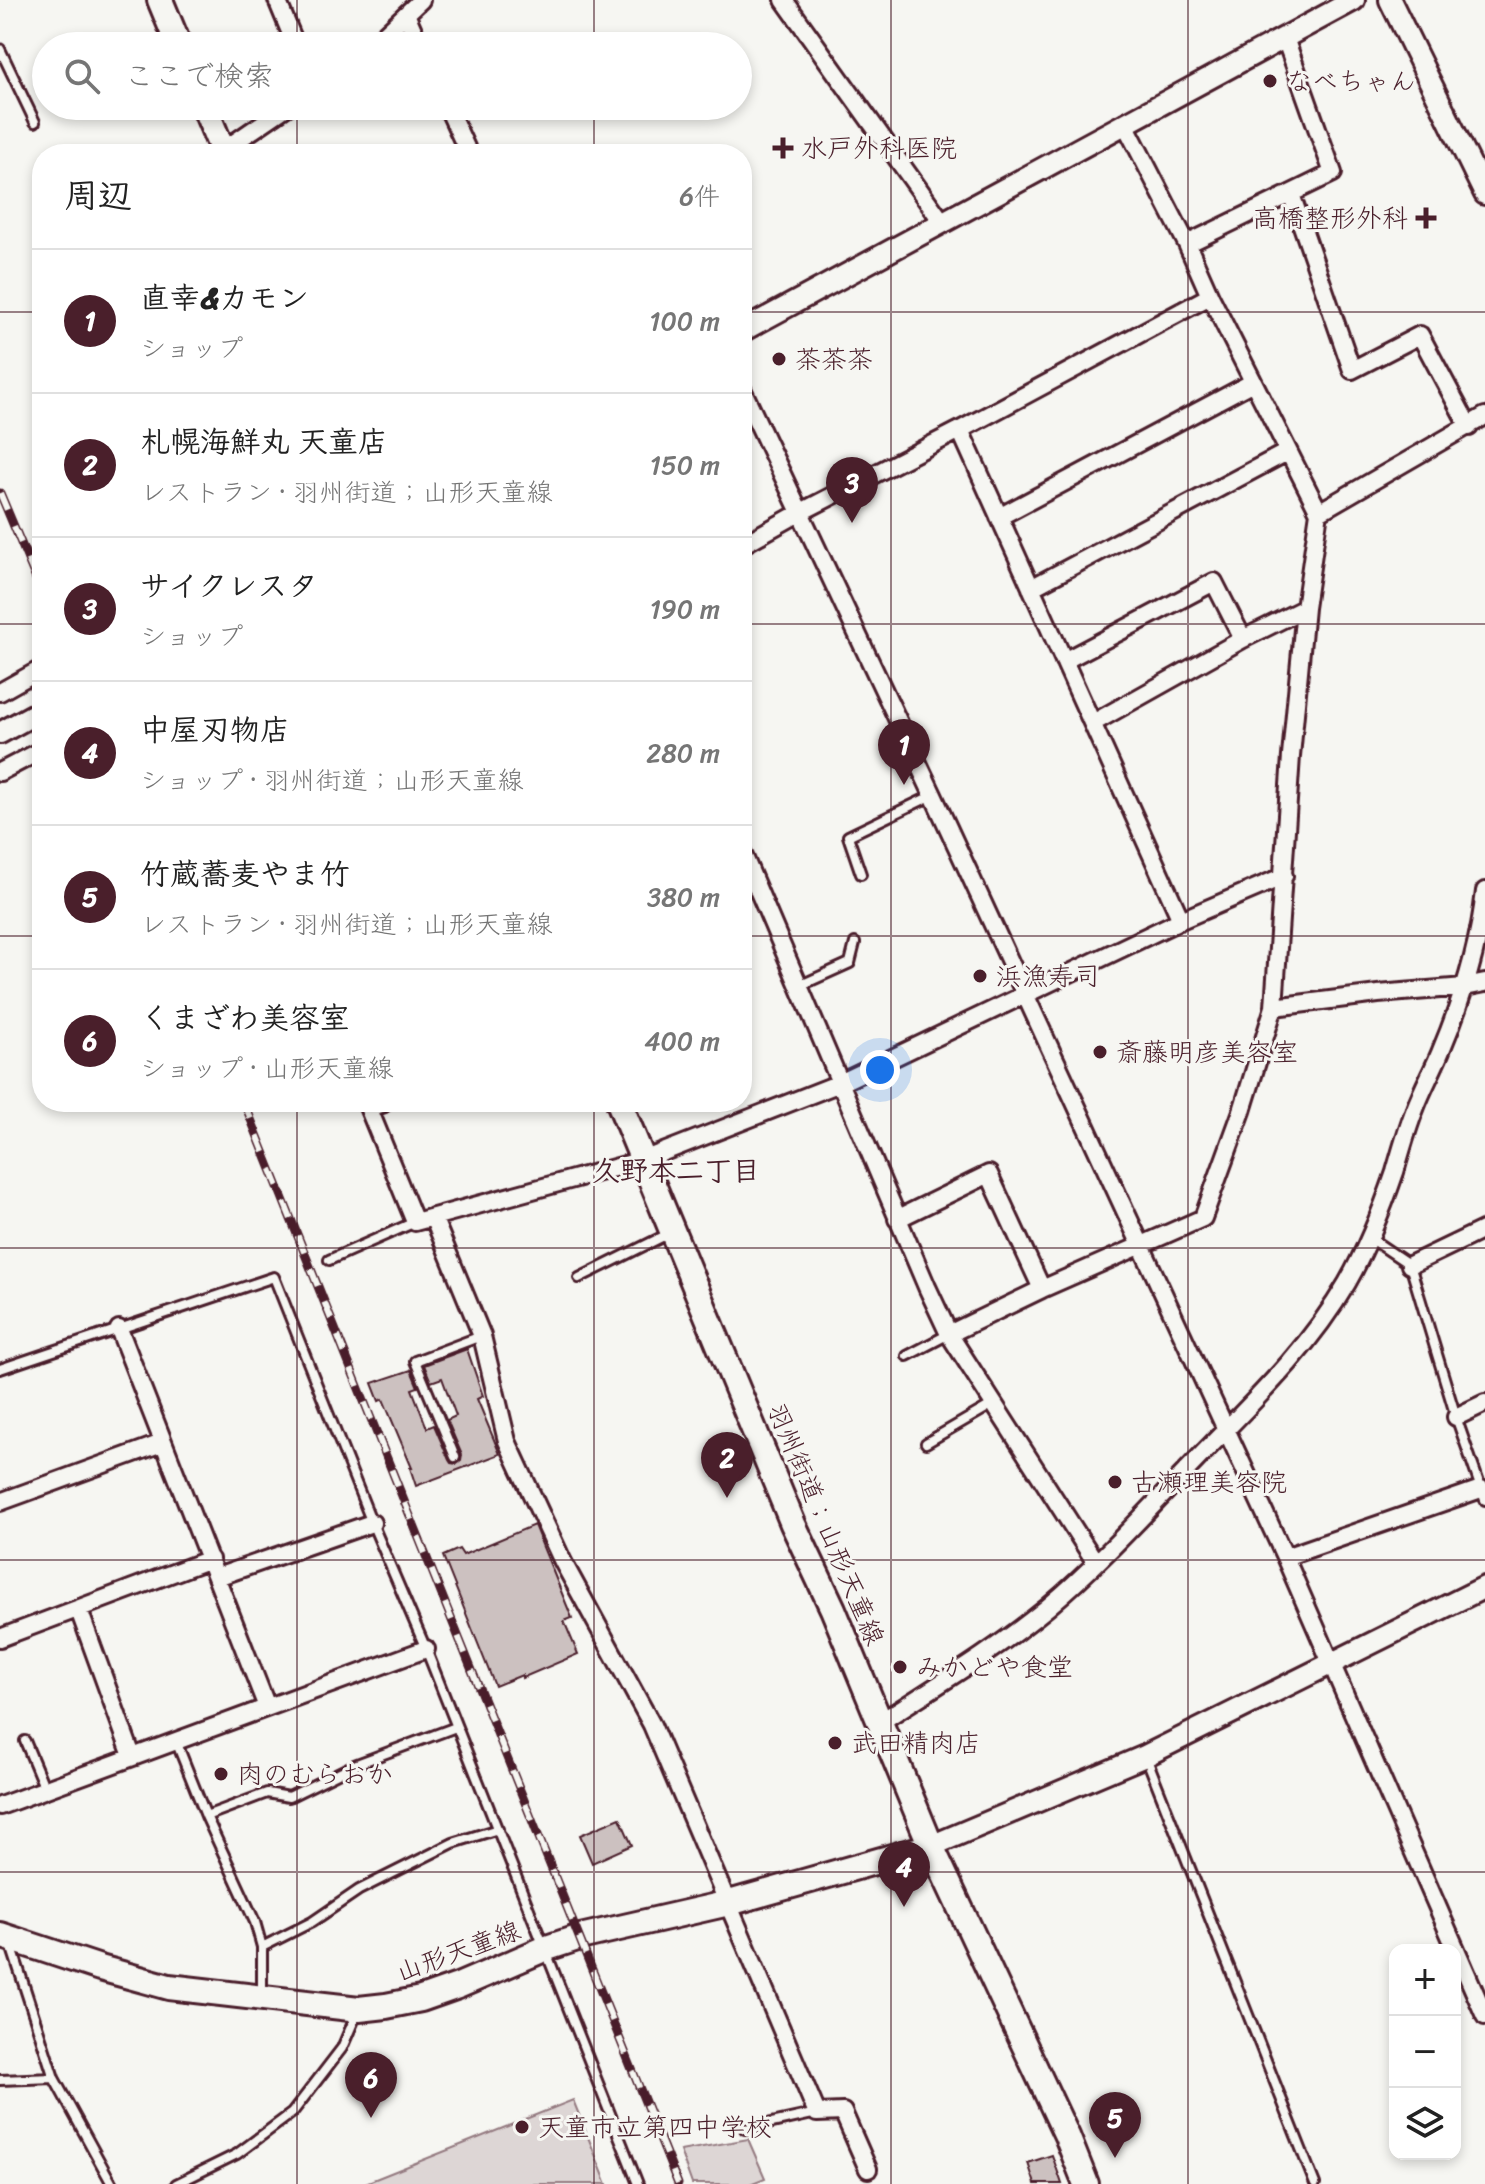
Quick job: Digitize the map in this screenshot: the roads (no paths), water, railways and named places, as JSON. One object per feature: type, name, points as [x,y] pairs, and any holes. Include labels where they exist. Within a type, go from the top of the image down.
[{"type":"main road","points":[[160,0],[173,32]]},
{"type":"main road","points":[[210,120],[220,144]]},
{"type":"main road","name":"羽州街道；山形天童線","points":[[623,1112],[793,1524],[833,1609],[931,1846],[1067,2136],[1086,2184]]},
{"type":"main road","name":"山形天童線","points":[[4,1936],[169,1987],[359,2009],[421,1999],[580,1937],[729,1903],[931,1846]]},
{"type":"street","points":[[277,0],[290,32]]},
{"type":"street","points":[[387,32],[421,0]]},
{"type":"street","points":[[784,0],[943,223]]},
{"type":"street","points":[[752,326],[1354,0]]},
{"type":"street","points":[[1390,0],[1485,194]]},
{"type":"street","points":[[406,14],[414,32]]},
{"type":"street","points":[[1187,244],[1333,173],[1285,38]]},
{"type":"street","points":[[234,144],[268,120]]},
{"type":"street","points":[[453,120],[464,144]]},
{"type":"street","points":[[949,1334],[1203,1218],[1242,1111],[1274,1007],[1291,756],[1305,608],[1319,512],[1125,124]]},
{"type":"street","points":[[1291,194],[1352,370],[1420,335],[1469,427]]},
{"type":"street","points":[[752,539],[1210,296]]},
{"type":"street","points":[[999,517],[1253,382]]},
{"type":"street","points":[[752,410],[1285,1557],[1485,2016]]},
{"type":"street","points":[[1319,512],[1485,416]]},
{"type":"street","points":[[960,430],[1181,920]]},
{"type":"street","points":[[1031,588],[1287,452]]},
{"type":"street","points":[[1064,661],[1214,582],[1243,639]]},
{"type":"street","points":[[1093,723],[1305,608]]},
{"type":"street","points":[[0,692],[32,674]]},
{"type":"street","points":[[0,733],[32,715]]},
{"type":"street","points":[[0,772],[32,755]]},
{"type":"street","points":[[752,876],[949,1334],[1096,1563]]},
{"type":"street","points":[[375,1112],[415,1222],[643,1160],[840,1083],[1181,920],[1284,876]]},
{"type":"street","points":[[879,1723],[1047,1608],[1096,1563],[1226,1430],[1288,1365],[1317,1329],[1347,1283],[1370,1238],[1415,1110],[1465,987],[1481,928],[1485,891]]},
{"type":"street","points":[[1274,1007],[1485,983]]},
{"type":"street","points":[[897,1219],[989,1174],[1042,1289]]},
{"type":"street","points":[[433,1217],[482,1336],[507,1441],[563,1562],[652,1725],[817,2113],[843,2112],[868,2169]]},
{"type":"street","points":[[1410,1265],[1485,1229]]},
{"type":"street","points":[[119,1329],[267,1707]]},
{"type":"street","points":[[1456,1417],[1485,1403]]},
{"type":"street","points":[[0,1502],[162,1443]]},
{"type":"street","points":[[1285,1557],[1483,1494]]},
{"type":"street","points":[[217,1577],[372,1523]]},
{"type":"street","points":[[0,1638],[210,1559]]},
{"type":"street","points":[[931,1846],[1145,1756],[1485,1587]]},
{"type":"street","points":[[79,1610],[132,1756]]},
{"type":"street","points":[[0,1806],[426,1649]]},
{"type":"lane","points":[[0,49],[32,116]]},
{"type":"lane","points":[[861,874],[848,836],[933,795]]},
{"type":"lane","points":[[799,986],[850,963],[855,943]]},
{"type":"lane","points":[[329,1260],[415,1222]]},
{"type":"lane","points":[[579,1278],[672,1231]]},
{"type":"lane","points":[[1370,1238],[1410,1265],[1483,1494]]},
{"type":"lane","points":[[0,1369],[274,1277],[426,1649],[638,2184]]},
{"type":"lane","points":[[907,1356],[949,1334]]},
{"type":"lane","points":[[455,1457],[415,1361],[482,1336]]},
{"type":"lane","points":[[926,1443],[994,1403]]},
{"type":"lane","points":[[206,1816],[267,1793],[289,1797],[354,1765],[456,1727]]},
{"type":"lane","points":[[25,1741],[45,1789]]},
{"type":"lane","points":[[175,1741],[255,1922],[262,1947],[263,1998]]},
{"type":"lane","points":[[1145,1756],[1315,2184]]},
{"type":"lane","points":[[262,1947],[312,1922],[359,1890],[453,1843],[498,1829]]},
{"type":"lane","points":[[4,1936],[54,2078],[112,2184]]},
{"type":"lane","points":[[176,2184],[237,2154],[292,2113],[342,2048],[359,2009]]},
{"type":"lane","points":[[0,2080],[54,2078]]},
{"type":"lane","points":[[745,2129],[817,2113]]},
{"type":"railway","points":[[0,493],[32,569]]},
{"type":"railway","points":[[248,1112],[678,2184]]},
{"type":"place","name":"なべちゃん","points":[[1270,81]]},
{"type":"place","name":"水戸外科医院","points":[[783,148]]},
{"type":"place","name":"高橋整形外科","points":[[1426,218]]},
{"type":"place","name":"茶茶茶","points":[[779,359]]},
{"type":"place","name":"サイクレスタ","points":[[852,523]]},
{"type":"place","name":"直幸&カモン","points":[[904,785]]},
{"type":"place","name":"浜漁寿司","points":[[980,976]]},
{"type":"place","name":"斎藤明彦美容室","points":[[1100,1052]]},
{"type":"place","name":"古瀬理美容院","points":[[1115,1482]]},
{"type":"place","name":"札幌海鮮丸 天童店","points":[[727,1498]]},
{"type":"place","name":"みかどや食堂","points":[[900,1667]]},
{"type":"place","name":"武田精肉店","points":[[835,1743]]},
{"type":"place","name":"肉のむらおか","points":[[221,1774]]},
{"type":"place","name":"中屋刃物店","points":[[904,1907]]},
{"type":"place","name":"くまざわ美容室","points":[[371,2118]]},
{"type":"place","name":"天童市立第四中学校","points":[[522,2127]]},
{"type":"place","name":"竹蔵蕎麦やま竹","points":[[1115,2158]]},
{"type":"district","name":"久野本二丁目","points":[[676,1170]]}]
